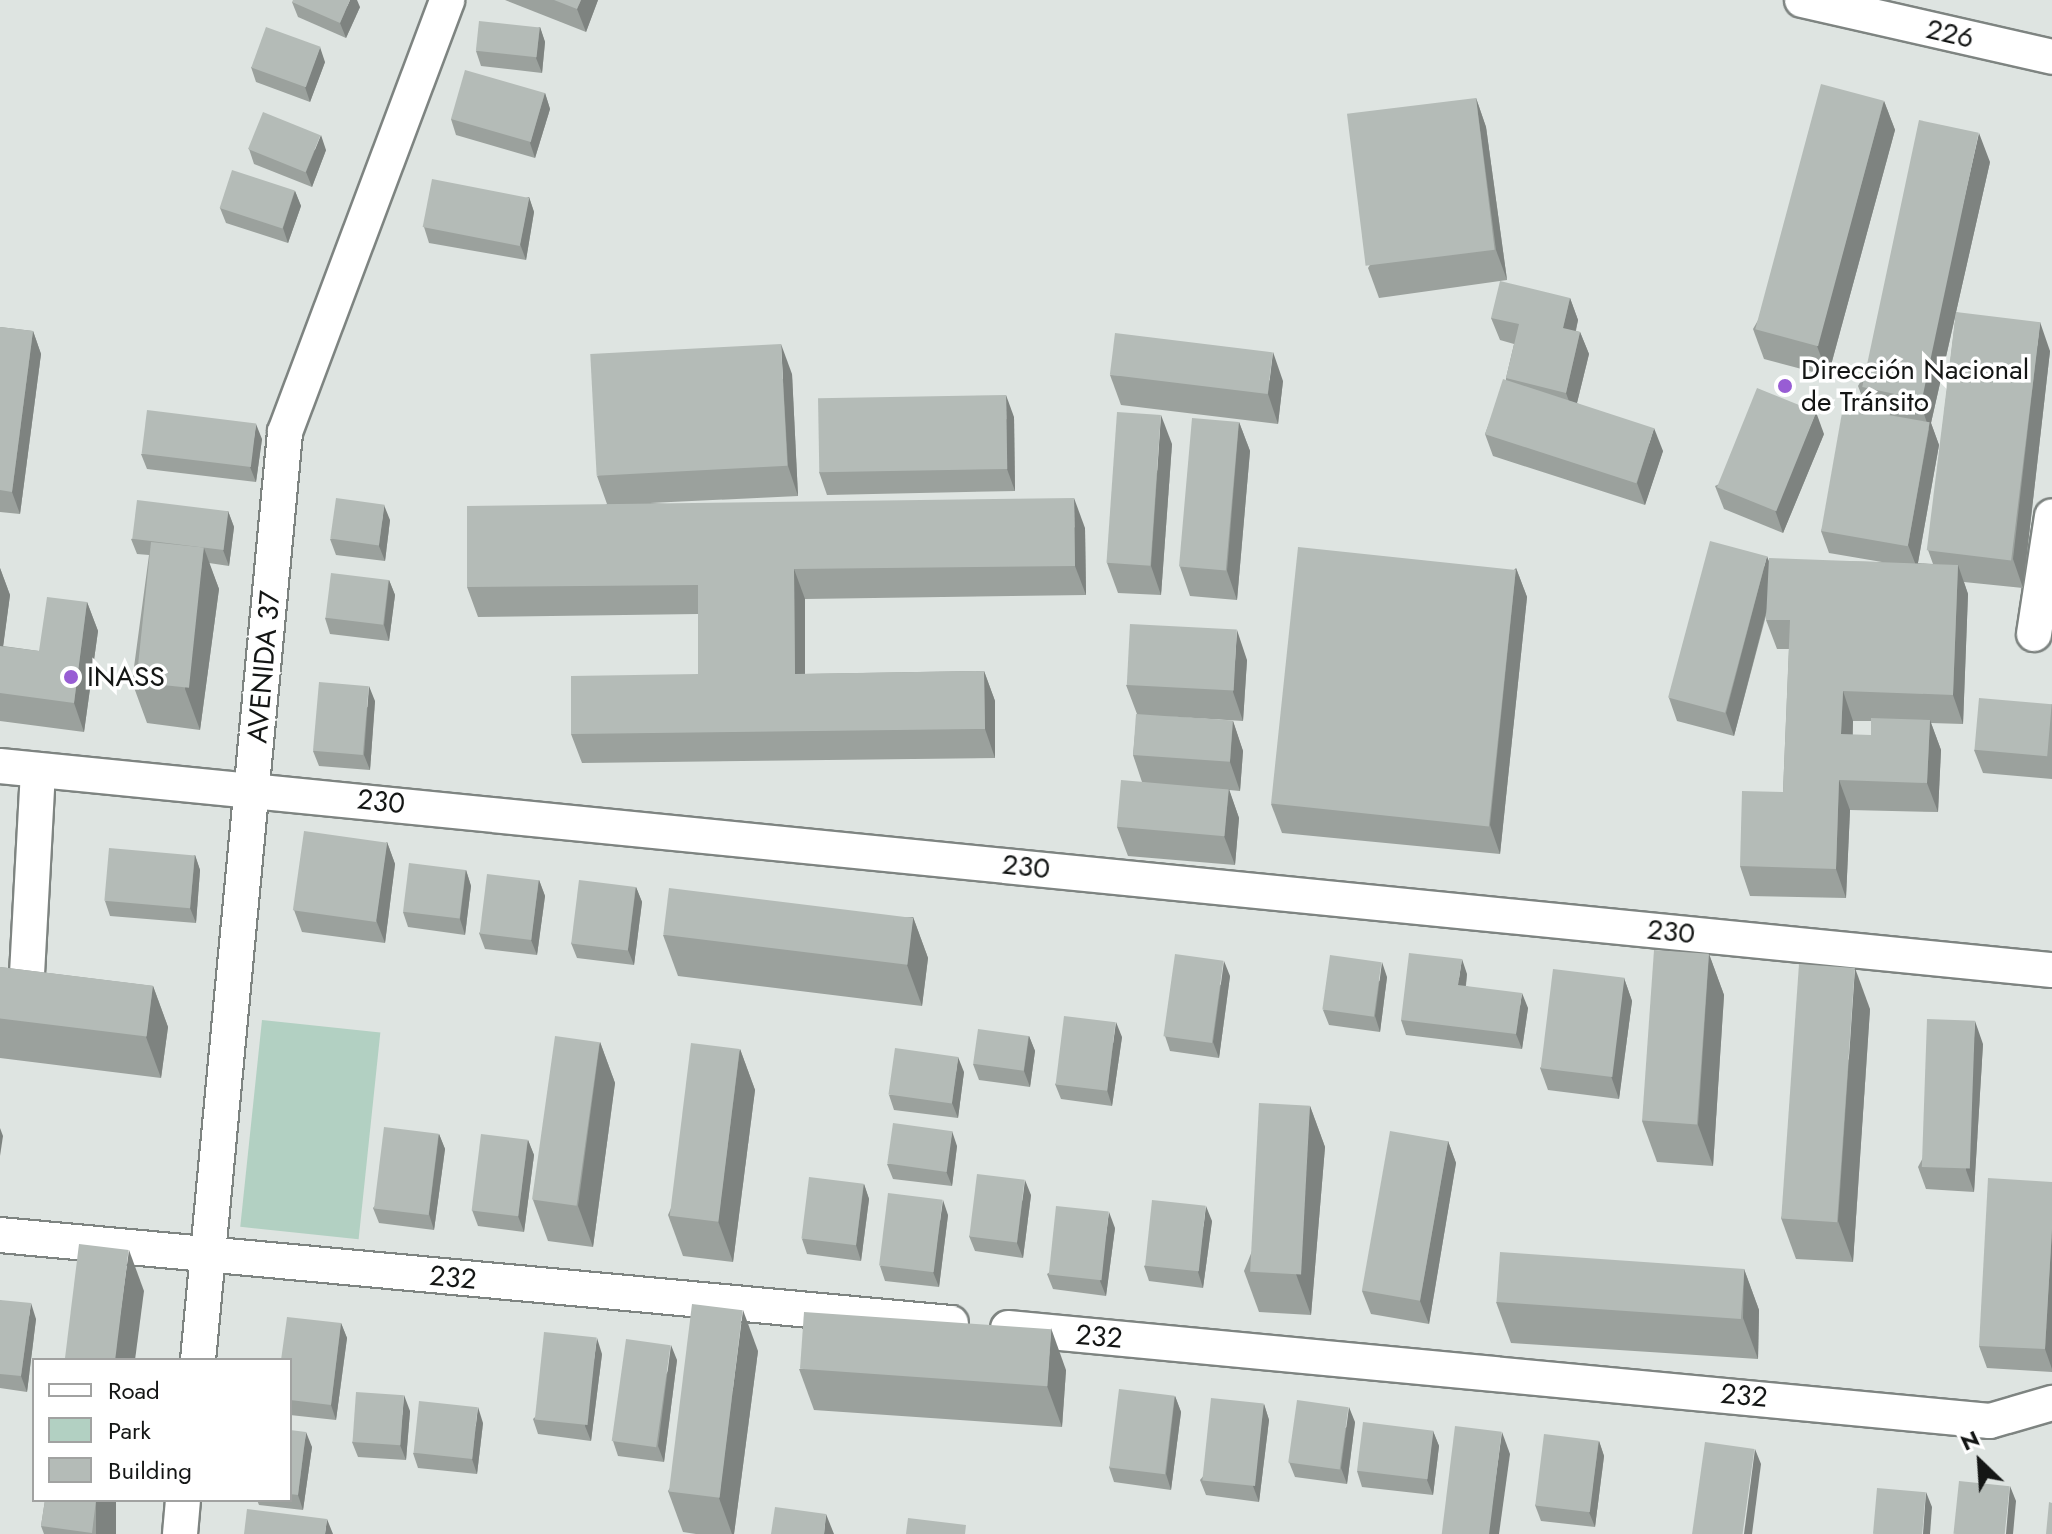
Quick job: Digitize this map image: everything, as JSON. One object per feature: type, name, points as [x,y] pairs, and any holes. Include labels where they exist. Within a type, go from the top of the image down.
[{"type":"street","name":"AVENIDA 37","points":[[198,1358],[209,1257],[216,1134],[253,789],[285,432],[447,0]]},
{"type":"street","name":"226","points":[[1802,0],[2052,57]]},
{"type":"street","points":[[2034,634],[2052,516]]},
{"type":"street","name":"230","points":[[0,766],[2052,970]]},
{"type":"street","points":[[27,974],[38,770]]},
{"type":"street","name":"232","points":[[0,1235],[209,1257],[1990,1421],[2052,1403]]},
{"type":"street","points":[[180,1534],[183,1502]]},
{"type":"green space","points":[[262,1020],[380,1032],[359,1239],[240,1227]]},
{"type":"building","points":[[293,0],[350,0],[340,23]]},
{"type":"building","points":[[554,0],[581,0],[577,9]]},
{"type":"building","points":[[479,21],[540,27],[537,57],[476,51]]},
{"type":"building","points":[[266,27],[321,47],[306,87],[251,67]]},
{"type":"building","points":[[465,70],[545,93],[531,142],[451,119]]},
{"type":"building","points":[[1821,84],[1884,101],[1818,346],[1755,329]]},
{"type":"building","points":[[1476,98],[1495,250],[1366,266],[1347,114]]},
{"type":"building","points":[[263,112],[320,135],[306,172],[248,149]]},
{"type":"building","points":[[1919,120],[1979,133],[1922,400],[1862,387]]},
{"type":"building","points":[[232,170],[295,190],[282,228],[220,208]]},
{"type":"building","points":[[432,179],[529,198],[520,246],[423,227]]},
{"type":"building","points":[[1500,281],[1570,298],[1563,328],[1580,332],[1566,393],[1506,378],[1519,324],[1491,318]]},
{"type":"building","points":[[1956,312],[2040,322],[2011,561],[1927,550]]},
{"type":"building","points":[[0,327],[33,331],[12,492],[0,490]]},
{"type":"building","points":[[1115,333],[1273,352],[1268,394],[1110,375]]},
{"type":"building","points":[[781,344],[787,466],[597,476],[590,354]]},
{"type":"building","points":[[1503,379],[1654,428],[1636,483],[1485,434]]},
{"type":"building","points":[[1757,388],[1816,412],[1776,511],[1717,487]]},
{"type":"building","points":[[1006,395],[1007,469],[819,472],[818,398]]},
{"type":"building","points":[[1843,407],[1930,422],[1908,546],[1821,531]]},
{"type":"building","points":[[147,410],[256,423],[251,467],[142,454]]},
{"type":"building","points":[[1117,412],[1161,415],[1150,566],[1106,563]]},
{"type":"building","points":[[1192,418],[1239,422],[1226,571],[1179,566]]},
{"type":"building","points":[[336,498],[385,505],[379,545],[330,539]]},
{"type":"building","points":[[1074,498],[1075,566],[794,569],[795,674],[984,671],[985,729],[571,734],[571,676],[698,674],[698,585],[467,587],[467,506]]},
{"type":"building","points":[[137,500],[228,511],[224,550],[132,539]]},
{"type":"building","points":[[1710,541],[1767,556],[1725,713],[1668,697]]},
{"type":"building","points":[[151,542],[204,548],[189,688],[136,682]]},
{"type":"building","points":[[1298,547],[1516,570],[1489,826],[1271,804]]},
{"type":"building","points":[[1769,558],[1958,565],[1953,695],[1843,691],[1841,734],[1871,735],[1871,718],[1930,720],[1927,783],[1839,780],[1836,869],[1740,866],[1742,791],[1783,792],[1790,620],[1766,620]]},
{"type":"building","points":[[331,573],[389,580],[383,625],[326,618]]},
{"type":"building","points":[[47,597],[87,602],[74,703],[0,693],[0,646],[39,651]]},
{"type":"building","points":[[1130,624],[1237,630],[1234,691],[1127,685]]},
{"type":"building","points":[[319,682],[369,686],[363,755],[313,751]]},
{"type":"building","points":[[1979,698],[2052,704],[2047,756],[1974,750]]},
{"type":"building","points":[[1136,714],[1233,721],[1230,762],[1133,755]]},
{"type":"building","points":[[1121,780],[1229,789],[1224,836],[1117,827]]},
{"type":"building","points":[[304,831],[387,843],[376,922],[293,910]]},
{"type":"building","points":[[109,848],[195,855],[190,908],[104,901]]},
{"type":"building","points":[[409,863],[466,870],[460,919],[403,912]]},
{"type":"building","points":[[487,874],[539,880],[531,940],[480,934]]},
{"type":"building","points":[[579,880],[636,887],[628,950],[571,944]]},
{"type":"building","points":[[669,888],[913,918],[907,965],[663,935]]},
{"type":"building","points":[[1654,950],[1709,954],[1697,1124],[1642,1121]]},
{"type":"building","points":[[1409,953],[1462,959],[1458,985],[1522,993],[1516,1034],[1401,1020]]},
{"type":"building","points":[[1175,954],[1224,961],[1212,1043],[1163,1036]]},
{"type":"building","points":[[1330,955],[1381,962],[1374,1017],[1322,1009]]},
{"type":"building","points":[[1799,964],[1855,968],[1837,1222],[1781,1218]]},
{"type":"building","points":[[0,967],[153,986],[147,1036],[0,1018]]},
{"type":"building","points":[[1553,969],[1624,978],[1612,1077],[1541,1068]]},
{"type":"building","points":[[1064,1016],[1116,1022],[1107,1091],[1056,1084]]},
{"type":"building","points":[[1927,1019],[1975,1021],[1970,1169],[1922,1167]]},
{"type":"building","points":[[978,1029],[1029,1036],[1024,1071],[973,1064]]},
{"type":"building","points":[[555,1036],[600,1042],[577,1206],[532,1199]]},
{"type":"building","points":[[691,1043],[740,1049],[718,1222],[670,1216]]},
{"type":"building","points":[[895,1048],[958,1057],[952,1103],[888,1095]]},
{"type":"building","points":[[1259,1103],[1310,1106],[1301,1274],[1250,1272]]},
{"type":"building","points":[[893,1123],[952,1131],[947,1172],[887,1164]]},
{"type":"building","points":[[384,1127],[439,1134],[429,1215],[374,1208]]},
{"type":"building","points":[[1390,1131],[1448,1141],[1420,1301],[1362,1291]]},
{"type":"building","points":[[481,1134],[528,1140],[518,1216],[472,1210]]},
{"type":"building","points":[[977,1174],[1025,1180],[1017,1242],[969,1237]]},
{"type":"building","points":[[809,1177],[864,1184],[856,1245],[801,1239]]},
{"type":"building","points":[[1988,1178],[2052,1182],[2045,1349],[1979,1346]]},
{"type":"building","points":[[888,1193],[943,1200],[934,1272],[879,1265]]},
{"type":"building","points":[[1152,1200],[1206,1206],[1199,1271],[1145,1266]]},
{"type":"building","points":[[1056,1206],[1109,1212],[1101,1280],[1049,1275]]},
{"type":"building","points":[[79,1244],[129,1250],[115,1358],[65,1358]]},
{"type":"building","points":[[1500,1252],[1744,1269],[1741,1319],[1497,1302]]},
{"type":"building","points":[[0,1300],[31,1303],[21,1376],[0,1374]]},
{"type":"building","points":[[692,1304],[743,1310],[720,1498],[669,1492]]},
{"type":"building","points":[[804,1312],[1051,1329],[1047,1386],[800,1369]]},
{"type":"building","points":[[287,1317],[341,1323],[331,1405],[292,1400],[292,1358],[281,1358]]},
{"type":"building","points":[[544,1332],[597,1338],[588,1425],[535,1420]]},
{"type":"building","points":[[626,1339],[671,1345],[656,1447],[612,1441]]},
{"type":"building","points":[[1119,1389],[1175,1396],[1165,1474],[1109,1467]]},
{"type":"building","points":[[356,1392],[404,1395],[400,1445],[353,1442]]},
{"type":"building","points":[[1211,1398],[1264,1404],[1255,1486],[1202,1481]]},
{"type":"building","points":[[1297,1400],[1348,1407],[1340,1470],[1288,1462]]},
{"type":"building","points":[[419,1401],[478,1407],[472,1459],[414,1453]]},
{"type":"building","points":[[1363,1422],[1433,1431],[1427,1479],[1357,1471]]},
{"type":"building","points":[[1455,1426],[1502,1432],[1489,1534],[1442,1534]]},
{"type":"building","points":[[292,1430],[306,1432],[298,1495],[292,1494]]},
{"type":"building","points":[[1544,1434],[1599,1441],[1590,1512],[1535,1505]]},
{"type":"building","points":[[1705,1442],[1755,1449],[1743,1534],[1692,1534]]},
{"type":"building","points":[[1959,1481],[2010,1486],[2005,1534],[1953,1534]]},
{"type":"building","points":[[1877,1488],[1926,1492],[1922,1534],[1873,1534]]},
{"type":"building","points":[[45,1502],[96,1502],[92,1533],[41,1526]]},
{"type":"building","points":[[2049,1502],[2052,1503],[2052,1534],[2046,1534]]},
{"type":"building","points":[[775,1507],[826,1514],[824,1534],[771,1534]]},
{"type":"building","points":[[247,1509],[327,1519],[325,1534],[244,1534]]},
{"type":"building","points":[[908,1518],[966,1525],[965,1534],[906,1534]]},
{"type":"place","name":"Dirección Nacional de Tránsito","points":[[1785,386]]},
{"type":"place","name":"INASS","points":[[71,677]]}]
